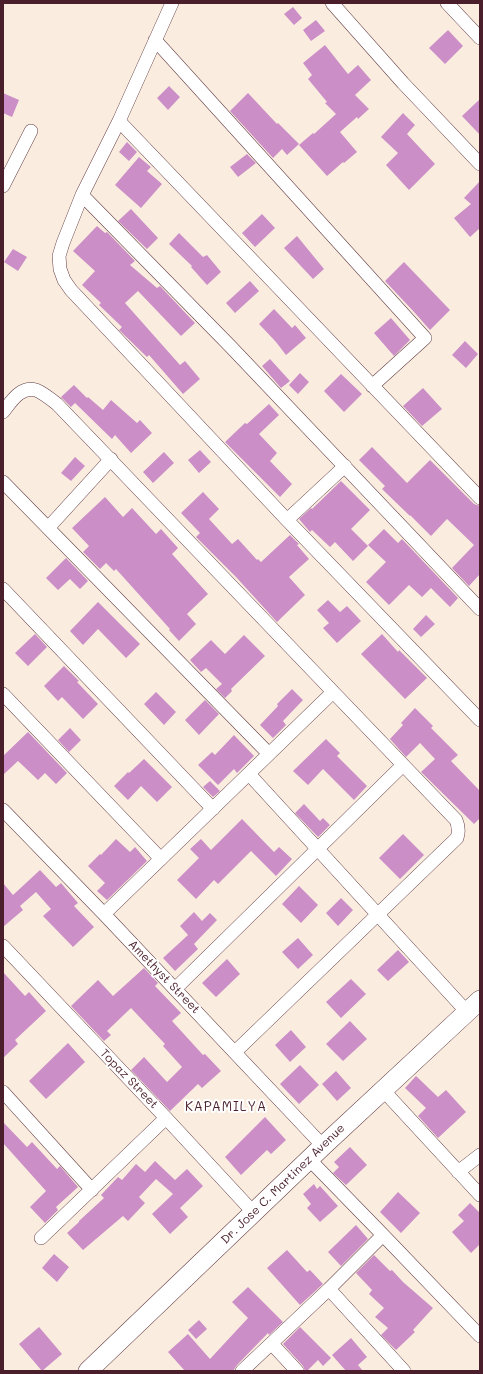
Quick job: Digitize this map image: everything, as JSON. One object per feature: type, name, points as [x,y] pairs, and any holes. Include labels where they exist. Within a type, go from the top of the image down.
[{"type":"street","points":[[172,3],[119,121],[82,196],[63,243],[59,256],[60,269],[64,280],[71,290],[287,520],[480,720]]},
{"type":"street","points":[[332,3],[480,164]]},
{"type":"street","points":[[447,3],[480,38]]},
{"type":"street","points":[[155,40],[425,338],[372,386]]},
{"type":"street","points":[[119,121],[480,498]]},
{"type":"street","points":[[3,186],[31,131]]},
{"type":"street","points":[[82,196],[231,347],[480,609]]},
{"type":"street","points":[[3,412],[17,395],[26,390],[36,390],[57,404],[456,820],[459,827],[456,838],[235,1052]]},
{"type":"street","points":[[48,528],[111,459]]},
{"type":"street","points":[[287,520],[345,466]]},
{"type":"street","points":[[3,482],[269,754]]},
{"type":"street","points":[[3,589],[213,809]]},
{"type":"street","points":[[104,914],[333,692]]},
{"type":"street","points":[[3,694],[161,859]]},
{"type":"street","points":[[175,989],[403,765]]},
{"type":"street","points":[[249,774],[378,914],[474,1006]]},
{"type":"street","name":"Amethyst Street","points":[[3,810],[104,914],[323,1146]]},
{"type":"street","name":"Topaz Street","points":[[3,946],[253,1212]]},
{"type":"street","name":"Dr. Jose C. Martinez Avenue","points":[[88,1371],[308,1159],[474,1006]]},
{"type":"street","points":[[383,1090],[480,1195]]},
{"type":"street","points":[[3,1092],[92,1190]]},
{"type":"street","points":[[41,1238],[166,1118]]},
{"type":"street","points":[[458,1172],[480,1155]]},
{"type":"street","points":[[308,1159],[480,1336]]},
{"type":"street","points":[[242,1371],[272,1344],[383,1235]]},
{"type":"street","points":[[329,1289],[404,1371]]},
{"type":"street","points":[[272,1344],[297,1371]]},
{"type":"building","points":[[293,7],[302,18],[294,25],[284,14]]},
{"type":"building","points":[[316,20],[325,31],[311,41],[303,30]]},
{"type":"building","points":[[448,30],[463,46],[445,64],[429,48]]},
{"type":"building","points":[[325,45],[348,74],[358,65],[371,80],[355,95],[369,109],[340,132],[357,152],[327,176],[299,145],[313,133],[314,134],[336,114],[325,103],[327,102],[308,79],[312,75],[303,63]]},
{"type":"building","points":[[169,86],[180,97],[168,110],[157,98]]},
{"type":"building","points":[[3,93],[19,100],[12,117],[3,113]]},
{"type":"building","points":[[248,93],[277,124],[278,123],[299,144],[287,155],[282,149],[273,158],[230,111]]},
{"type":"building","points":[[480,99],[480,135],[462,116]]},
{"type":"building","points":[[403,113],[415,125],[407,134],[435,164],[409,190],[386,165],[398,153],[381,137]]},
{"type":"building","points":[[127,142],[137,152],[129,161],[119,152]]},
{"type":"building","points":[[247,154],[256,163],[238,177],[230,167]]},
{"type":"building","points":[[139,157],[151,167],[147,171],[162,184],[141,208],[115,185]]},
{"type":"building","points":[[480,181],[480,228],[470,237],[454,218],[471,204],[464,198]]},
{"type":"building","points":[[131,209],[158,238],[147,249],[118,221]]},
{"type":"building","points":[[262,214],[275,228],[255,247],[242,233]]},
{"type":"building","points":[[97,226],[105,233],[107,232],[135,261],[130,265],[157,288],[160,286],[195,323],[181,336],[138,291],[125,303],[180,365],[185,361],[200,379],[183,394],[149,355],[147,357],[119,330],[122,327],[99,305],[101,303],[82,285],[95,271],[73,251]]},
{"type":"building","points":[[179,233],[203,257],[207,255],[221,272],[207,285],[191,267],[192,266],[169,244]]},
{"type":"building","points":[[297,236],[324,269],[313,279],[284,248]]},
{"type":"building","points":[[13,249],[27,257],[18,271],[4,262]]},
{"type":"building","points":[[404,262],[450,310],[430,330],[385,281]]},
{"type":"building","points":[[250,281],[259,291],[235,313],[226,303]]},
{"type":"building","points":[[274,309],[292,328],[295,325],[306,338],[286,355],[259,324]]},
{"type":"building","points":[[391,318],[410,340],[394,356],[374,333]]},
{"type":"building","points":[[465,341],[478,354],[466,368],[452,355]]},
{"type":"building","points":[[270,359],[290,381],[281,388],[262,366]]},
{"type":"building","points":[[300,373],[309,382],[298,394],[289,385]]},
{"type":"building","points":[[341,374],[362,394],[344,412],[324,391]]},
{"type":"building","points":[[74,385],[87,398],[88,397],[103,410],[111,400],[137,423],[140,420],[152,433],[131,453],[115,435],[112,439],[75,403],[71,407],[61,397]]},
{"type":"building","points":[[423,388],[442,409],[422,426],[403,406]]},
{"type":"building","points":[[269,404],[279,415],[259,434],[277,453],[270,461],[292,484],[280,497],[225,442],[245,423],[247,424]]},
{"type":"building","points":[[372,447],[407,483],[430,460],[474,504],[480,506],[480,574],[469,586],[452,568],[474,545],[447,519],[431,536],[410,516],[382,489],[385,486],[359,460]]},
{"type":"building","points":[[200,450],[211,462],[199,473],[188,460]]},
{"type":"building","points":[[164,452],[174,463],[153,483],[143,472]]},
{"type":"building","points":[[75,457],[85,466],[71,481],[61,473]]},
{"type":"building","points":[[341,481],[370,510],[351,529],[368,546],[353,561],[335,542],[330,547],[312,530],[310,532],[299,519],[311,508],[312,509]]},
{"type":"building","points":[[203,492],[219,509],[209,519],[232,544],[238,539],[257,560],[258,559],[261,562],[290,535],[299,544],[297,545],[309,559],[289,577],[305,595],[277,622],[236,577],[196,537],[200,533],[181,513]]},
{"type":"building","points":[[105,497],[123,517],[132,508],[156,534],[161,529],[178,548],[172,554],[208,594],[187,614],[196,624],[179,641],[116,569],[114,571],[106,563],[100,569],[83,552],[89,546],[72,528]]},
{"type":"building","points":[[384,529],[398,543],[402,539],[458,598],[450,607],[431,588],[422,597],[409,585],[389,605],[366,582],[386,562],[368,545]]},
{"type":"building","points":[[66,558],[88,581],[80,589],[70,579],[58,590],[46,578]]},
{"type":"building","points":[[328,600],[340,612],[347,606],[361,621],[337,643],[323,628],[329,623],[317,610]]},
{"type":"building","points":[[98,602],[140,644],[126,658],[98,629],[83,645],[70,631]]},
{"type":"building","points":[[426,615],[435,624],[421,637],[413,629]]},
{"type":"building","points":[[35,634],[47,647],[28,666],[15,653]]},
{"type":"building","points":[[382,634],[398,652],[399,650],[427,678],[405,699],[361,654]]},
{"type":"building","points":[[244,635],[265,656],[231,689],[232,691],[225,698],[216,689],[222,684],[206,668],[201,672],[190,660],[211,640],[225,654]]},
{"type":"building","points":[[64,666],[98,704],[83,719],[62,697],[58,701],[44,686]]},
{"type":"building","points":[[292,689],[303,700],[283,721],[286,725],[273,738],[260,725],[278,706],[277,704]]},
{"type":"building","points":[[156,692],[176,712],[164,725],[144,704]]},
{"type":"building","points":[[205,700],[219,714],[199,735],[185,720]]},
{"type":"building","points":[[415,708],[433,726],[431,728],[458,755],[451,761],[480,791],[480,818],[474,824],[421,772],[435,759],[420,743],[406,757],[390,739],[403,725],[401,723]]},
{"type":"building","points":[[70,728],[81,740],[69,752],[58,740]]},
{"type":"building","points":[[28,732],[67,773],[56,784],[45,773],[38,780],[18,761],[3,775],[3,756]]},
{"type":"building","points":[[234,735],[254,756],[237,773],[234,769],[218,785],[198,765],[212,752],[215,755]]},
{"type":"building","points":[[326,739],[340,753],[337,756],[367,786],[354,800],[323,769],[308,785],[293,771]]},
{"type":"building","points":[[144,759],[172,787],[157,802],[141,786],[128,800],[114,786]]},
{"type":"building","points":[[210,781],[220,791],[213,797],[203,787]]},
{"type":"building","points":[[304,804],[320,821],[323,818],[330,825],[318,837],[295,813]]},
{"type":"building","points":[[242,819],[274,852],[279,847],[292,859],[276,876],[251,851],[218,884],[214,880],[196,899],[177,880],[199,858],[190,849],[201,839],[211,850]]},
{"type":"building","points":[[403,834],[424,855],[400,879],[379,858]]},
{"type":"building","points":[[116,839],[130,852],[135,847],[147,861],[107,900],[97,891],[105,883],[88,866]]},
{"type":"building","points":[[40,870],[56,887],[61,883],[78,903],[74,906],[94,927],[73,947],[43,916],[51,909],[36,892],[20,906],[23,910],[3,927],[3,883],[13,895]]},
{"type":"building","points":[[299,886],[318,905],[301,923],[282,904]]},
{"type":"building","points":[[341,898],[353,910],[338,926],[326,913]]},
{"type":"building","points":[[194,912],[202,921],[210,913],[217,920],[194,944],[198,949],[175,971],[163,958],[188,935],[180,926]]},
{"type":"building","points":[[298,938],[313,955],[298,969],[282,952]]},
{"type":"building","points":[[398,950],[409,962],[388,981],[377,970]]},
{"type":"building","points":[[227,959],[240,974],[216,997],[202,983]]},
{"type":"building","points":[[144,968],[158,983],[155,986],[181,1013],[172,1021],[203,1055],[205,1054],[221,1071],[202,1088],[198,1084],[170,1111],[131,1070],[144,1057],[167,1082],[182,1067],[163,1046],[165,1044],[131,1008],[107,1031],[111,1035],[104,1041],[71,1006],[98,980],[113,996]]},
{"type":"building","points":[[3,972],[25,996],[29,992],[46,1011],[15,1040],[18,1044],[3,1058]]},
{"type":"building","points":[[351,979],[366,994],[341,1018],[326,1002]]},
{"type":"building","points":[[350,1021],[367,1039],[343,1061],[326,1044]]},
{"type":"building","points":[[291,1030],[306,1047],[290,1062],[275,1045]]},
{"type":"building","points":[[68,1043],[85,1062],[46,1099],[29,1081]]},
{"type":"building","points":[[300,1065],[319,1085],[299,1104],[280,1084]]},
{"type":"building","points":[[336,1071],[351,1088],[337,1101],[322,1084]]},
{"type":"building","points":[[416,1076],[438,1097],[446,1090],[466,1112],[438,1138],[418,1116],[426,1108],[405,1088]]},
{"type":"building","points":[[265,1117],[286,1140],[271,1154],[267,1150],[241,1175],[225,1157]]},
{"type":"building","points":[[3,1122],[27,1147],[32,1142],[57,1169],[60,1166],[78,1187],[56,1207],[58,1210],[45,1223],[30,1207],[46,1191],[3,1143]]},
{"type":"building","points":[[350,1147],[367,1165],[346,1185],[333,1173],[339,1167],[334,1162]]},
{"type":"building","points":[[155,1161],[175,1180],[187,1169],[203,1186],[180,1208],[188,1217],[170,1234],[152,1214],[173,1194],[156,1179],[139,1197],[145,1203],[128,1221],[123,1216],[83,1250],[67,1233],[104,1198],[101,1195],[118,1177],[122,1180],[136,1164],[145,1172]]},
{"type":"building","points":[[314,1184],[317,1189],[320,1186],[338,1206],[320,1222],[307,1208],[311,1204],[303,1194]]},
{"type":"building","points":[[398,1192],[420,1213],[401,1233],[380,1212]]},
{"type":"building","points":[[470,1203],[480,1213],[480,1244],[471,1253],[452,1232],[464,1221],[458,1215]]},
{"type":"building","points":[[356,1225],[368,1239],[341,1266],[328,1252]]},
{"type":"building","points":[[287,1250],[307,1272],[310,1270],[323,1284],[300,1305],[267,1268]]},
{"type":"building","points":[[54,1254],[69,1267],[57,1282],[42,1268]]},
{"type":"building","points":[[374,1255],[390,1271],[392,1270],[403,1282],[433,1308],[413,1330],[415,1332],[396,1350],[381,1335],[388,1328],[375,1317],[384,1308],[369,1294],[372,1290],[356,1273]]},
{"type":"building","points":[[248,1287],[283,1322],[269,1335],[268,1333],[233,1371],[185,1371],[168,1352],[188,1334],[210,1359],[248,1318],[232,1302]]},
{"type":"building","points":[[199,1320],[207,1329],[196,1339],[188,1330]]},
{"type":"building","points":[[39,1327],[62,1354],[42,1371],[19,1344]]},
{"type":"building","points":[[300,1327],[331,1358],[323,1366],[318,1360],[307,1371],[305,1371],[303,1366],[283,1344]]},
{"type":"building","points":[[351,1338],[367,1357],[358,1365],[363,1371],[346,1371],[332,1355]]},
{"type":"district","name":"KAPAMILYA","points":[[226,1107]]}]
